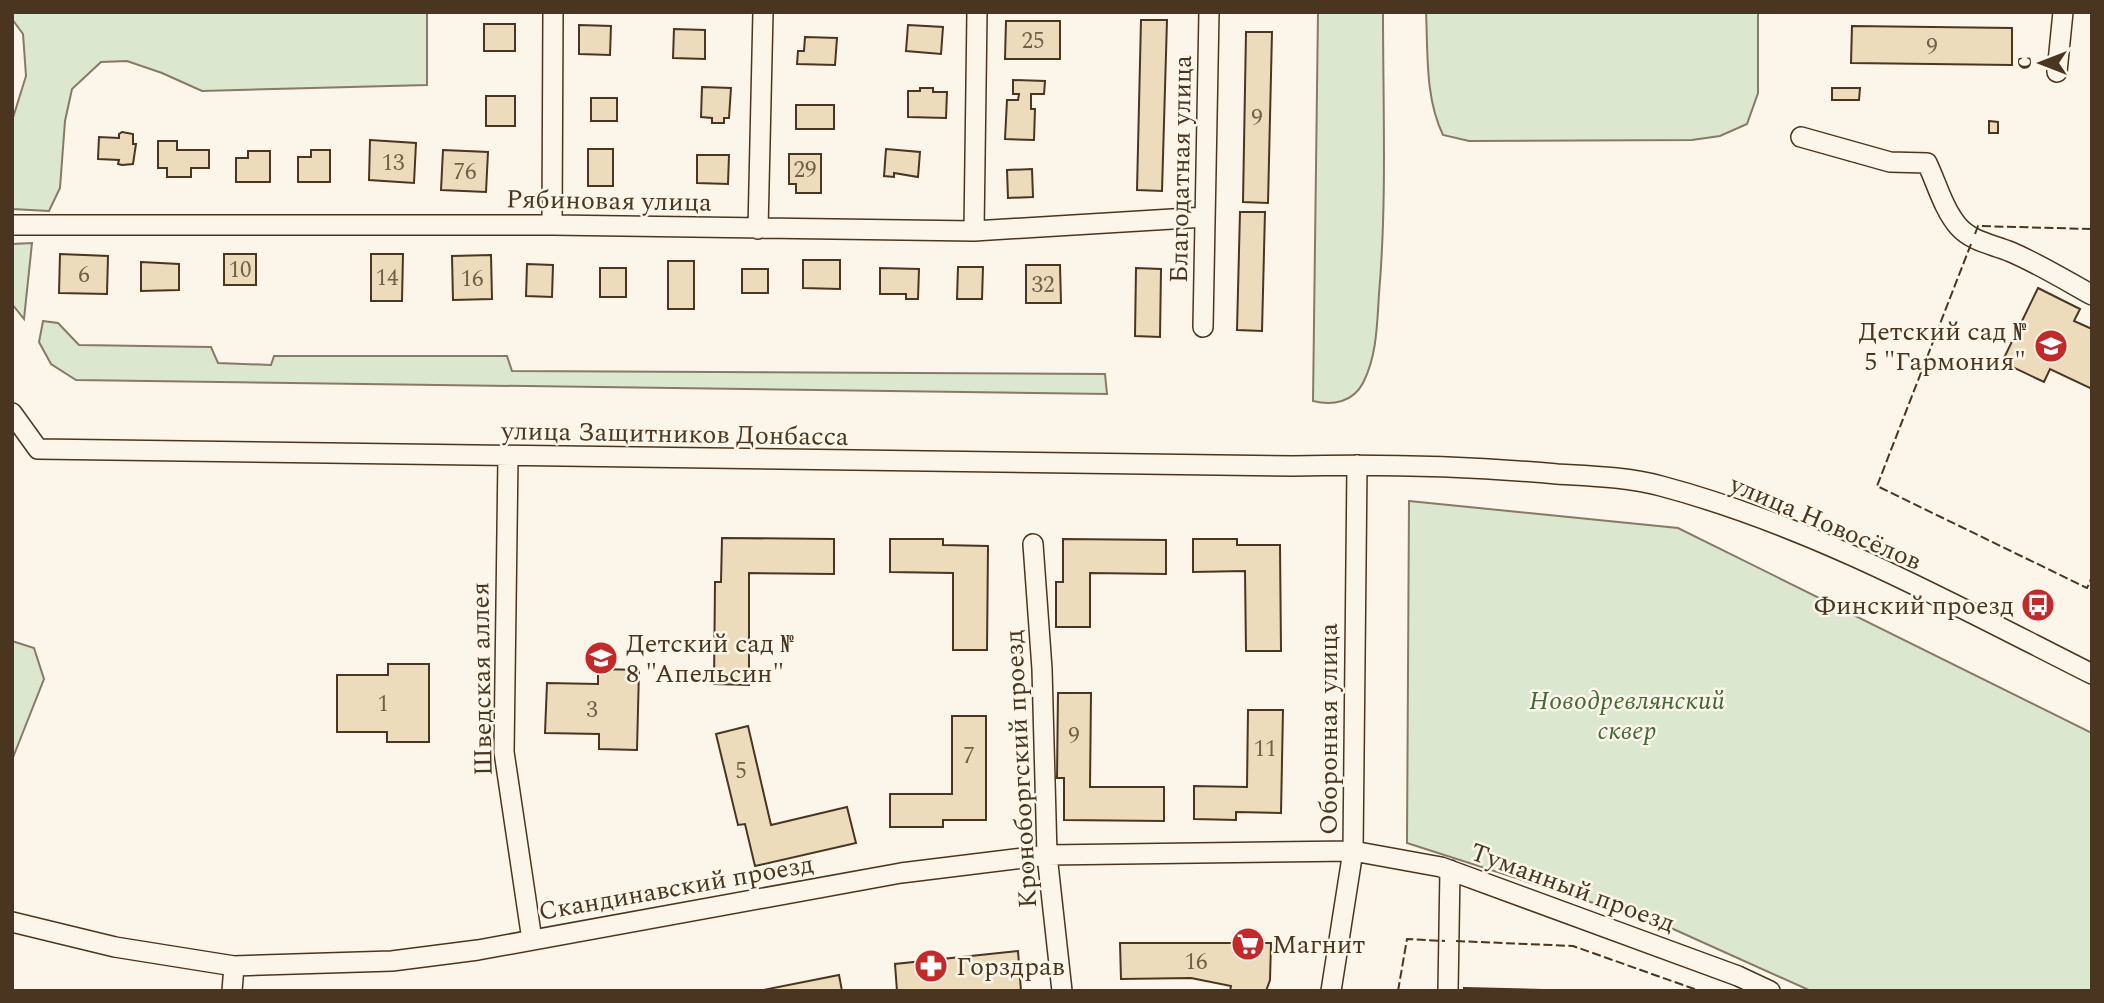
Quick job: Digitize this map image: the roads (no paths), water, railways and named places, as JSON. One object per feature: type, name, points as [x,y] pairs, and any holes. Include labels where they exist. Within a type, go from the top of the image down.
[{"type":"street","points":[[552,225],[553,12]]},
{"type":"street","points":[[758,229],[763,12]]},
{"type":"street","points":[[974,231],[977,12]]},
{"type":"street","name":"Благодатная улица","points":[[1203,327],[1209,12]]},
{"type":"street","points":[[2057,72],[2063,12]]},
{"type":"street","points":[[1801,137],[1890,162],[1927,163],[1940,188],[1944,203],[1958,225],[1973,239],[2011,252],[2092,295]]},
{"type":"street","name":"Рябиновая улица","points":[[12,225],[552,225],[974,231],[1205,217]]},
{"type":"street","name":"улица Защитников Донбасса","points":[[12,413],[38,449],[508,457],[1357,465]]},
{"type":"street","name":"Шведская аллея","points":[[508,457],[504,752],[532,940]]},
{"type":"street","name":"улица Новосёлов","points":[[1357,465],[1507,469],[1618,479],[1660,486],[1766,519],[1868,564],[2092,674]]},
{"type":"street","name":"Оборонная улица","points":[[1331,991],[1353,851],[1357,465]]},
{"type":"street","name":"Кроноборгский проезд","points":[[1033,544],[1042,669],[1047,855],[1062,991]]},
{"type":"street","name":"Скандинавский проезд","points":[[12,922],[115,947],[233,966],[392,961],[478,950],[901,873],[1047,855],[1353,851]]},
{"type":"street","name":"Туманный проезд","points":[[1353,851],[1450,870],[1738,976],[1770,991]]},
{"type":"street","points":[[1448,991],[1450,870]]},
{"type":"street","points":[[232,991],[233,966]]},
{"type":"place","name":"Детский сад № 5 \"Гармония\"","points":[[2051,346]]},
{"type":"place","name":"Финский проезд","points":[[2038,605]]},
{"type":"place","name":"Детский сад № 8 \"Апельсин\"","points":[[601,658]]},
{"type":"place","name":"Магнит","points":[[1248,944]]},
{"type":"place","name":"Горздрав","points":[[931,966]]},
{"type":"park label","name":"Новодревлянский сквер","points":[[1627,715]]}]
